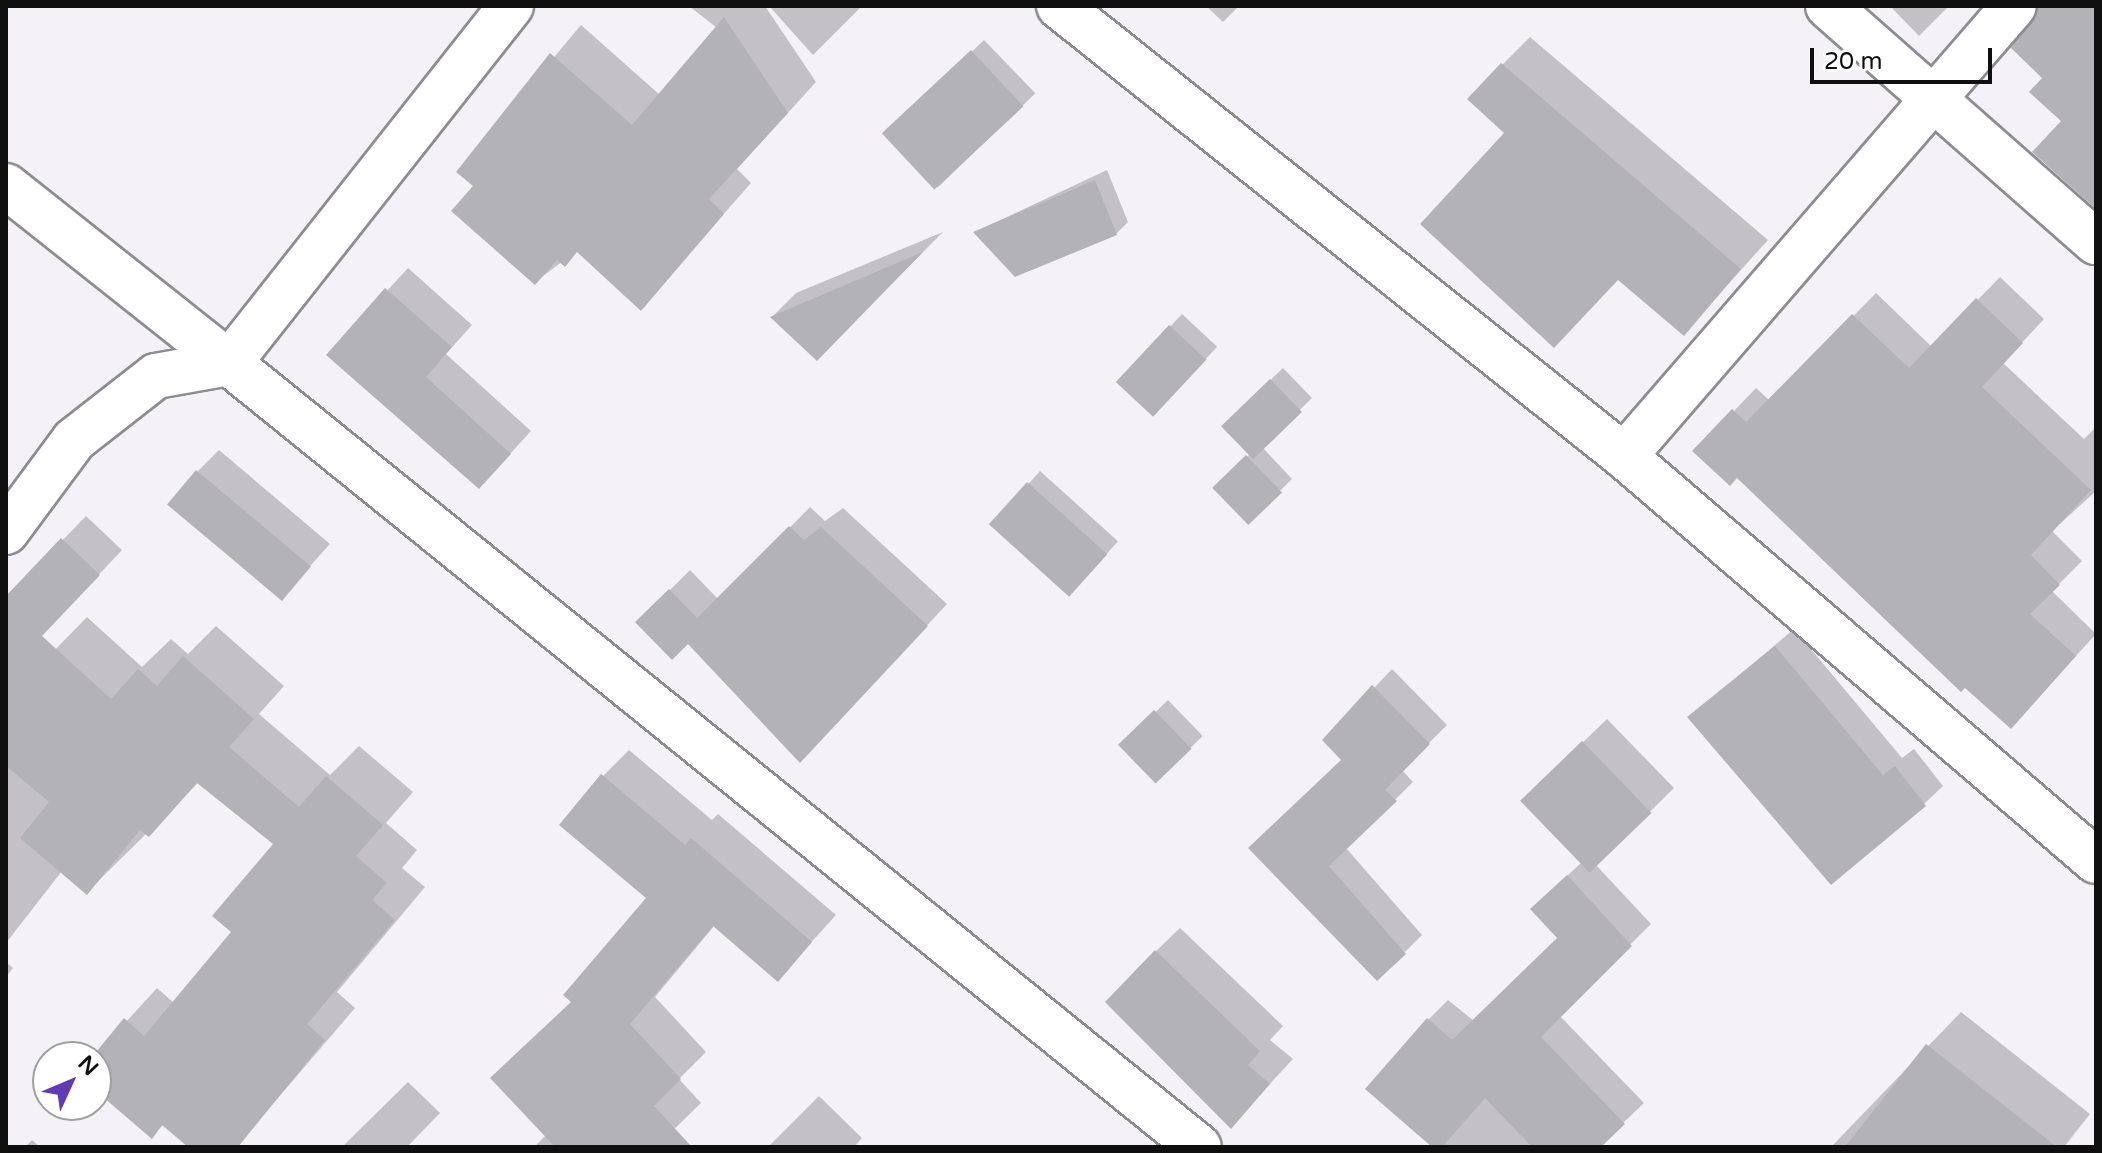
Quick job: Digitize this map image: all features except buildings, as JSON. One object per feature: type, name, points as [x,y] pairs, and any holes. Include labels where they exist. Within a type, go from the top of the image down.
[{"type":"street","points":[[6,532],[74,440],[156,376],[229,363],[511,6]]},
{"type":"street","points":[[1059,6],[1624,456],[2096,861]]},
{"type":"street","points":[[1828,6],[2096,242]]},
{"type":"street","points":[[1624,456],[1931,95],[2014,6]]},
{"type":"street","points":[[6,186],[1199,1147]]}]
